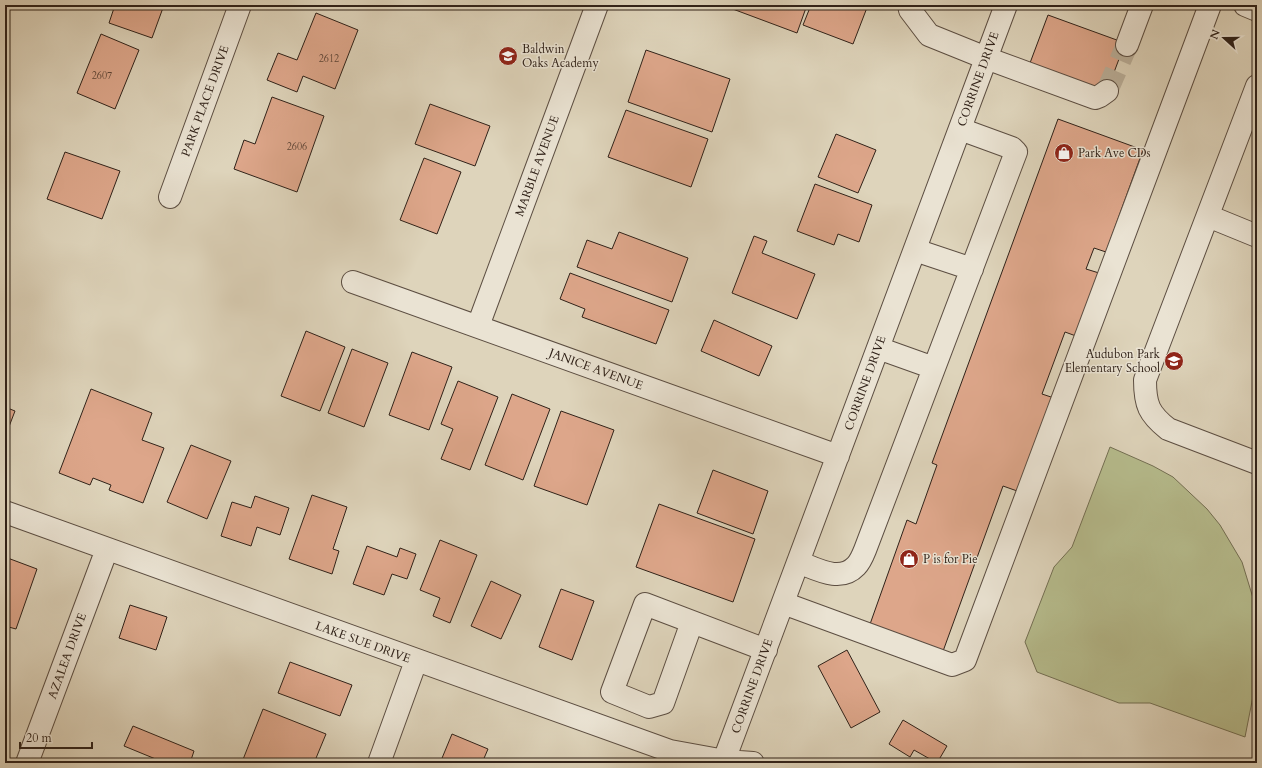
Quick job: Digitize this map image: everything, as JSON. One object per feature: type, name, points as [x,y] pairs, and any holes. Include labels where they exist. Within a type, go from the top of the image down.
[{"type":"street","name":"PARK PLACE DRIVE","points":[[170,197],[240,5]]},
{"type":"street","name":"MARBLE AVENUE","points":[[478,326],[597,5]]},
{"type":"street","points":[[909,5],[910,10],[929,35],[986,58],[1095,98],[1107,91]]},
{"type":"street","name":"CORRINE DRIVE","points":[[724,762],[1006,5]]},
{"type":"street","points":[[1127,45],[1142,5]]},
{"type":"street","points":[[783,603],[952,665],[965,660],[1210,5]]},
{"type":"street","points":[[1245,5],[1257,10]]},
{"type":"street","points":[[1257,86],[1145,380],[1145,397],[1150,412],[1168,429],[1257,463]]},
{"type":"street","points":[[798,562],[833,575],[846,574],[857,566],[865,550],[1016,152],[1012,148],[960,129]]},
{"type":"street","points":[[1208,216],[1257,236]]},
{"type":"street","points":[[915,250],[972,269]]},
{"type":"street","name":"JANICE AVENUE","points":[[353,282],[838,456]]},
{"type":"street","points":[[878,348],[934,368]]},
{"type":"street","name":"LAKE SUE DRIVE","points":[[5,512],[416,661],[670,751],[724,762],[753,763]]},
{"type":"street","name":"AZALEA DRIVE","points":[[27,763],[107,549]]},
{"type":"street","points":[[692,622],[663,703],[649,707],[612,692],[645,604],[766,650]]},
{"type":"street","points":[[379,763],[416,661]]},
{"type":"green space","points":[[1110,447],[1153,466],[1173,477],[1207,509],[1220,525],[1242,562],[1257,611],[1257,676],[1245,737],[1150,703],[1119,703],[1037,672],[1025,642],[1054,567],[1072,547]]},
{"type":"building","points":[[115,5],[164,5],[152,38],[109,23]]},
{"type":"building","points":[[333,5],[346,5],[344,9]]},
{"type":"building","points":[[722,5],[807,5],[797,33]]},
{"type":"building","points":[[811,5],[868,5],[853,44],[803,25]]},
{"type":"building","points":[[316,13],[358,30],[335,89],[303,76],[297,92],[267,80],[278,53],[297,60]]},
{"type":"building","points":[[1048,15],[1125,43],[1107,91],[1030,63]]},
{"type":"building","points":[[101,34],[139,50],[115,109],[77,93]]},
{"type":"building","points":[[646,50],[730,79],[712,132],[628,102]]},
{"type":"building","points":[[272,97],[324,116],[297,192],[234,169],[244,140],[255,144]]},
{"type":"building","points":[[430,104],[490,126],[475,166],[415,144]]},
{"type":"building","points":[[626,110],[708,139],[691,187],[608,157]]},
{"type":"building","points":[[1058,119],[1143,150],[1106,252],[1094,248],[1086,269],[1099,273],[1076,336],[1065,332],[1042,394],[1054,398],[1020,492],[1003,486],[942,654],[869,627],[907,520],[916,524],[937,465],[932,463]]},
{"type":"building","points":[[836,134],[876,150],[858,193],[818,177]]},
{"type":"building","points":[[65,152],[120,171],[102,219],[47,199]]},
{"type":"building","points":[[424,158],[461,172],[437,234],[400,220]]},
{"type":"building","points":[[815,184],[872,205],[859,242],[838,234],[834,245],[797,231]]},
{"type":"building","points":[[619,232],[688,258],[672,302],[577,267],[587,240],[612,249]]},
{"type":"building","points":[[754,236],[767,241],[762,253],[815,274],[797,319],[732,293]]},
{"type":"building","points":[[570,273],[669,310],[656,344],[582,317],[585,309],[560,299]]},
{"type":"building","points":[[714,320],[772,346],[759,376],[701,351]]},
{"type":"building","points":[[306,331],[345,347],[320,411],[281,396]]},
{"type":"building","points":[[352,349],[388,363],[364,427],[328,413]]},
{"type":"building","points":[[412,352],[452,367],[429,430],[389,415]]},
{"type":"building","points":[[458,381],[498,397],[470,470],[441,459],[453,429],[441,424]]},
{"type":"building","points":[[91,389],[152,413],[142,440],[164,448],[143,503],[109,490],[111,485],[93,478],[90,485],[59,473]]},
{"type":"building","points":[[512,394],[550,409],[523,480],[485,465]]},
{"type":"building","points":[[5,407],[15,411],[5,437]]},
{"type":"building","points":[[561,411],[614,430],[587,505],[534,486]]},
{"type":"building","points":[[191,445],[231,461],[207,519],[167,502]]},
{"type":"building","points":[[713,470],[768,491],[753,534],[697,513]]},
{"type":"building","points":[[312,495],[347,507],[333,549],[339,551],[332,574],[289,559]]},
{"type":"building","points":[[255,496],[289,508],[280,535],[257,527],[251,546],[221,536],[232,502],[251,508]]},
{"type":"building","points":[[659,504],[755,539],[733,602],[636,567]]},
{"type":"building","points":[[440,540],[477,555],[450,623],[433,616],[440,598],[420,590]]},
{"type":"building","points":[[367,546],[397,557],[400,548],[416,554],[407,579],[392,574],[384,595],[353,584]]},
{"type":"building","points":[[5,557],[37,569],[16,629],[5,626]]},
{"type":"building","points":[[491,581],[521,595],[501,639],[471,626]]},
{"type":"building","points":[[561,589],[594,601],[572,660],[539,647]]},
{"type":"building","points":[[130,605],[167,617],[156,650],[119,638]]},
{"type":"building","points":[[847,650],[880,712],[851,728],[818,666]]},
{"type":"building","points":[[290,662],[352,685],[340,716],[278,693]]},
{"type":"building","points":[[263,709],[326,734],[314,763],[242,762]]},
{"type":"building","points":[[903,720],[947,746],[937,763],[914,750],[910,757],[889,744]]},
{"type":"building","points":[[133,726],[194,751],[190,763],[157,763],[158,760],[124,746]]},
{"type":"building","points":[[452,734],[488,749],[482,763],[440,763]]},
{"type":"tunnel","points":[[1107,91],[1127,45]]},
{"type":"place","name":"Baldwin Oaks Academy","points":[[508,56]]},
{"type":"place","name":"Park Ave CDs","points":[[1064,153]]},
{"type":"place","name":"Audubon Park Elementary School","points":[[1174,361]]},
{"type":"place","name":"P is for Pie","points":[[909,559]]}]
